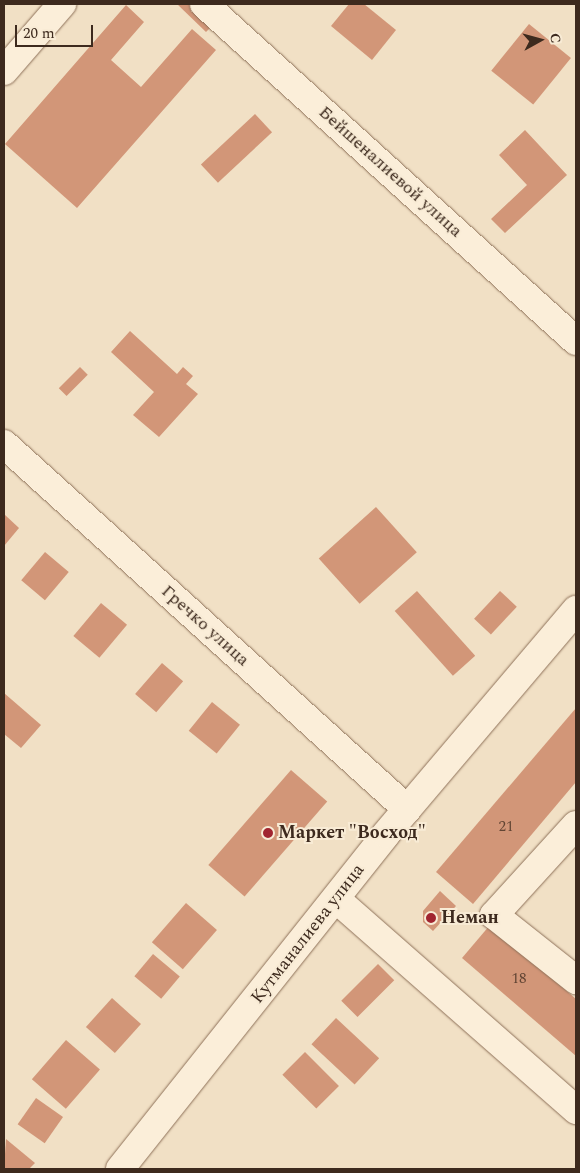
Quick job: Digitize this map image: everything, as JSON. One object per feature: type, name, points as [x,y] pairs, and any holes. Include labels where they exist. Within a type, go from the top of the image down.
[{"type":"street","points":[[4,71],[62,4]]},
{"type":"street","name":"Бейшеналиевой улица","points":[[204,4],[576,341]]},
{"type":"street","name":"Гречко улица","points":[[4,444],[407,809]]},
{"type":"street","name":"Кутманалиева улица","points":[[120,1169],[407,809],[576,610]]},
{"type":"street","points":[[576,825],[494,915],[576,980]]},
{"type":"street","points":[[336,899],[576,1110]]},
{"type":"building","points":[[177,4],[195,4],[215,23],[206,32]]},
{"type":"building","points":[[349,4],[364,4],[396,30],[372,60],[331,26]]},
{"type":"building","points":[[126,5],[144,22],[111,60],[141,87],[192,29],[216,50],[77,208],[5,144]]},
{"type":"building","points":[[529,24],[571,58],[533,105],[491,71]]},
{"type":"building","points":[[255,114],[272,132],[218,183],[201,164]]},
{"type":"building","points":[[525,130],[567,175],[505,233],[491,219],[527,185],[499,155]]},
{"type":"building","points":[[130,331],[177,374],[183,367],[193,376],[186,384],[198,394],[159,437],[133,415],[154,392],[111,352]]},
{"type":"building","points":[[80,367],[88,375],[67,396],[59,388]]},
{"type":"building","points":[[376,507],[417,552],[360,604],[319,559]]},
{"type":"building","points":[[4,514],[19,528],[4,546]]},
{"type":"building","points":[[45,552],[69,572],[45,600],[21,580]]},
{"type":"building","points":[[417,591],[475,656],[453,676],[395,611]]},
{"type":"building","points":[[500,591],[517,607],[491,634],[474,619]]},
{"type":"building","points":[[101,603],[127,625],[99,658],[73,636]]},
{"type":"building","points":[[162,663],[183,681],[156,712],[135,694]]},
{"type":"building","points":[[4,693],[41,725],[21,748],[4,734]]},
{"type":"building","points":[[212,702],[240,725],[217,753],[189,731]]},
{"type":"building","points":[[576,708],[576,782],[473,904],[436,872]]},
{"type":"building","name":"Маркет \"Восход\"","points":[[291,770],[327,801],[245,897],[208,865]]},
{"type":"building","points":[[440,891],[456,906],[433,931],[423,922],[423,911]]},
{"type":"building","points":[[186,903],[217,930],[183,969],[152,942]]},
{"type":"building","points":[[490,925],[576,999],[576,1056],[462,958]]},
{"type":"building","points":[[153,954],[180,976],[161,999],[134,976]]},
{"type":"building","points":[[378,964],[394,980],[357,1017],[341,1001]]},
{"type":"building","points":[[112,998],[141,1024],[115,1053],[86,1027]]},
{"type":"building","points":[[336,1018],[379,1058],[355,1085],[311,1044]]},
{"type":"building","points":[[66,1040],[100,1070],[66,1109],[32,1079]]},
{"type":"building","points":[[305,1052],[339,1086],[316,1109],[282,1075]]},
{"type":"building","points":[[36,1098],[63,1117],[45,1143],[18,1124]]},
{"type":"building","points":[[6,1139],[35,1163],[29,1169],[4,1169]]},
{"type":"place","name":"Маркет \"Восход\"","points":[[268,833]]},
{"type":"place","name":"Неман","points":[[431,918]]}]
